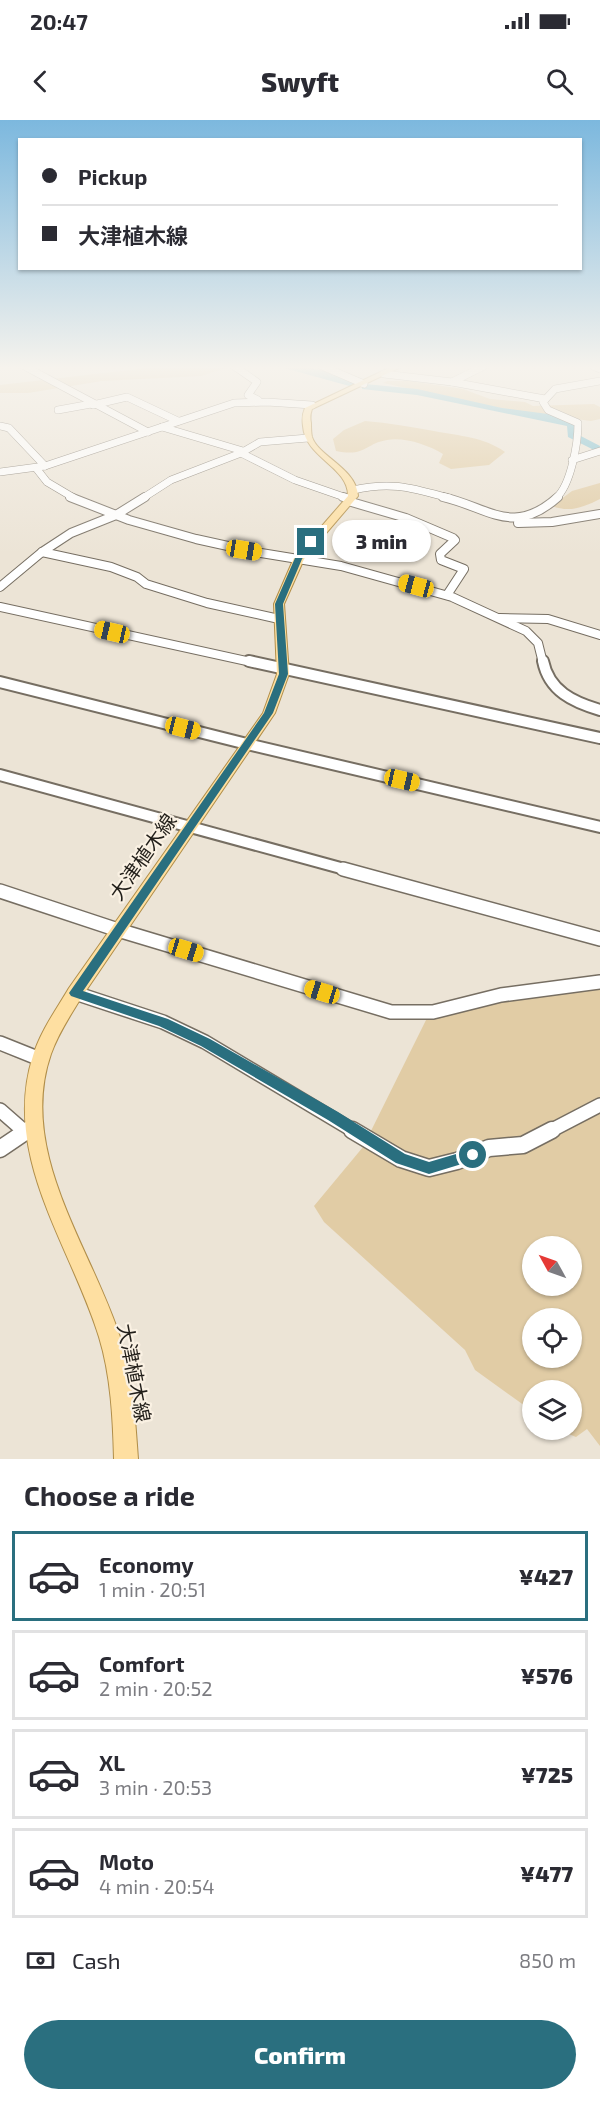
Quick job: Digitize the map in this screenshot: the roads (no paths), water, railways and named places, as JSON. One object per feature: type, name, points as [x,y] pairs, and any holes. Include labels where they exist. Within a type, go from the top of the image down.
[{"type":"main road","points":[[307,428],[308,438],[313,446],[337,466],[350,496]]},
{"type":"main road","name":"大津植木線","points":[[126,1459],[124,1412],[110,1338],[55,1203],[29,1129],[40,1059],[52,1031],[75,993],[269,713],[279,691],[283,669],[279,604],[299,558],[350,496]]},
{"type":"street","points":[[9,428],[45,466]]},
{"type":"street","points":[[141,428],[148,432]]},
{"type":"street","points":[[0,472],[45,466],[156,428]]},
{"type":"street","points":[[168,428],[197,441],[218,443],[242,452],[295,480],[350,496],[453,538],[453,542],[440,554],[441,560],[464,569],[447,595]]},
{"type":"street","points":[[350,496],[375,485],[398,485],[453,499],[498,517],[525,518],[554,500],[565,490],[578,428]]},
{"type":"street","points":[[0,587],[42,552],[71,533],[116,514],[171,480],[242,452],[260,442],[308,438]]},
{"type":"street","points":[[572,460],[597,452]]},
{"type":"street","points":[[36,468],[38,475],[60,491],[101,510],[199,540],[377,575],[447,595],[521,629],[535,639],[542,651],[546,676],[557,690],[568,698],[600,710]]},
{"type":"street","points":[[498,517],[503,522],[538,524],[574,519],[590,513],[600,514]]},
{"type":"street","points":[[42,552],[101,564],[141,579],[146,584],[207,603],[279,619]]},
{"type":"street","points":[[0,607],[600,738]]},
{"type":"street","points":[[497,618],[548,618],[600,634]]},
{"type":"street","points":[[0,682],[247,744],[600,827]]},
{"type":"street","points":[[0,775],[600,939]]},
{"type":"street","points":[[0,891],[118,930],[391,1012],[433,1012],[501,995],[600,982]]},
{"type":"street","points":[[75,993],[163,1022],[205,1042],[333,1116],[401,1159],[429,1168],[457,1161],[489,1148],[523,1145],[600,1105]]},
{"type":"street","points":[[0,1043],[40,1059]]},
{"type":"street","points":[[0,1110],[29,1129],[0,1149]]},
{"type":"waterway","points":[[572,428],[572,435],[600,450]]}]
